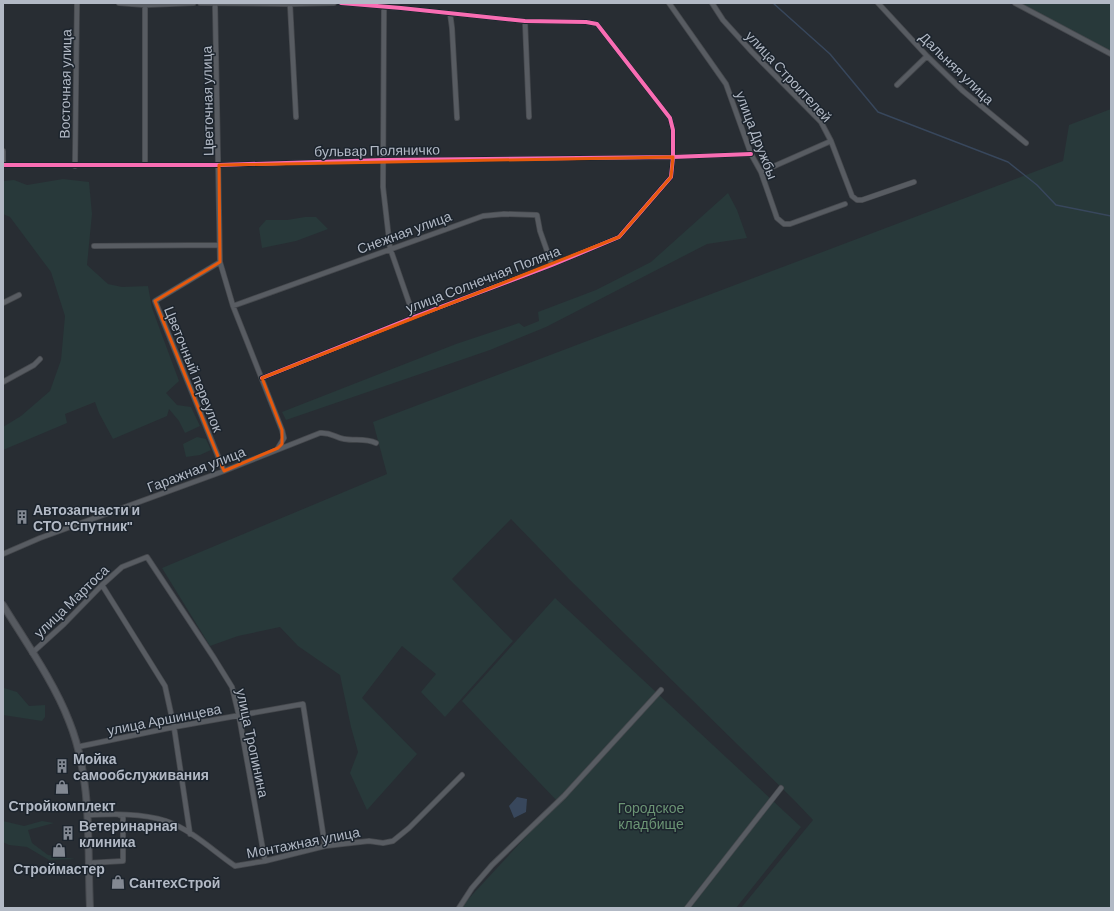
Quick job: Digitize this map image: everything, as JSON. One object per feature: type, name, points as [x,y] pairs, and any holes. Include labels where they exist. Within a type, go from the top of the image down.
[{"type":"street","name":"Восточная улица","points":[[76,166],[77,3]]},
{"type":"street","points":[[119,3],[145,5],[194,3]]},
{"type":"street","points":[[200,3],[334,3]]},
{"type":"street","name":"Цветочная улица","points":[[216,3],[220,262],[233,306],[284,438],[278,448]]},
{"type":"street","points":[[341,3],[383,5],[525,21],[586,22],[597,24],[670,118],[673,130],[673,157]]},
{"type":"street","name":"улица Дружбы","points":[[669,3],[726,84],[751,154],[761,172],[777,218],[784,224],[790,224],[846,204]]},
{"type":"street","name":"улица Строителей","points":[[712,3],[723,20],[752,52],[821,122],[832,141],[852,196],[857,200],[862,200],[914,182]]},
{"type":"street","name":"Дальняя улица","points":[[878,3],[963,92],[1026,143]]},
{"type":"street","points":[[1015,3],[1022,5],[1111,54]]},
{"type":"street","points":[[290,4],[296,117]]},
{"type":"street","points":[[145,5],[146,165]]},
{"type":"street","points":[[383,5],[383,187],[390,248],[414,317]]},
{"type":"street","points":[[450,13],[457,118]]},
{"type":"street","points":[[525,21],[529,117]]},
{"type":"street","points":[[897,85],[927,56]]},
{"type":"street","points":[[761,172],[832,141]]},
{"type":"street","points":[[3,151],[3,165]]},
{"type":"street","name":"бульвар Поляничко","points":[[3,165],[219,165],[384,160],[673,157],[751,154]]},
{"type":"street","name":"улица Солнечная Поляна","points":[[262,378],[414,317],[552,265],[619,237],[670,177],[673,157]]},
{"type":"street","name":"Снежная улица","points":[[233,306],[390,248],[483,216],[504,214],[537,215],[540,231],[552,265]]},
{"type":"street","points":[[94,246],[219,245]]},
{"type":"street","name":"Цветочный переулок","points":[[220,262],[155,301],[224,471]]},
{"type":"street","points":[[3,303],[19,295]]},
{"type":"street","points":[[3,382],[34,365],[40,359]]},
{"type":"street","name":"Гаражная улица","points":[[3,554],[40,538],[224,471],[278,448],[320,433],[328,432],[343,439],[371,441],[376,443]]},
{"type":"street","name":"улица Мартоса","points":[[32,653],[64,624],[102,585],[122,568],[147,557]]},
{"type":"street","name":"улица Тропинина","points":[[147,557],[232,687],[239,716],[265,861]]},
{"type":"street","points":[[102,585],[165,686],[174,727],[190,834]]},
{"type":"street","points":[[3,605],[60,700],[70,722],[77,746],[82,764],[87,815],[90,908]]},
{"type":"street","points":[[459,908],[472,888],[492,865],[564,796],[661,690]]},
{"type":"street","name":"улица Аршинцева","points":[[77,746],[303,704],[325,846]]},
{"type":"street","name":"Монтажная улица","points":[[87,815],[115,814],[144,816],[166,821],[190,834],[235,866],[265,861],[325,846],[370,841],[383,843],[393,841],[409,828],[462,775]]},
{"type":"street","points":[[688,908],[781,788]]},
{"type":"street","points":[[88,863],[123,861],[122,816],[115,814]]},
{"type":"highlighted area","points":[[673,157],[671,177],[619,237],[262,378],[282,430],[282,444],[278,448],[224,471],[155,301],[220,262],[219,165]]},
{"type":"green space","points":[[1025,3],[1111,3],[1111,51],[1023,6]]},
{"type":"green space","points":[[1111,109],[1111,908],[741,908],[813,820],[570,580],[511,519],[452,579],[513,641],[445,717],[421,692],[436,674],[402,646],[362,698],[417,754],[367,810],[350,773],[358,752],[340,675],[298,646],[280,627],[238,636],[210,646],[162,568],[387,474],[373,422],[1063,161],[1069,125]]},
{"type":"green space","points":[[63,179],[89,182],[92,214],[87,265],[108,284],[122,287],[148,286],[152,308],[179,381],[166,393],[177,405],[191,407],[200,426],[185,433],[179,421],[169,409],[167,416],[113,439],[99,413],[95,402],[65,414],[67,423],[3,450],[3,427],[21,416],[50,391],[61,360],[65,316],[51,272],[10,217],[3,214],[3,181],[14,180],[27,185]]},
{"type":"green space","points":[[728,193],[737,210],[747,238],[707,244],[546,327],[490,350],[286,420],[282,412],[456,344],[519,323],[524,327],[539,321],[538,312],[596,290],[651,262]]},
{"type":"green space","points":[[316,217],[328,229],[296,241],[262,248],[259,228],[266,220],[287,220]]},
{"type":"green space","points":[[197,437],[206,439],[211,450],[200,455],[186,457],[183,444]]},
{"type":"green space","name":"Городское кладбище","points":[[555,598],[801,827],[736,908],[460,908],[558,802],[462,701]]},
{"type":"green space","points":[[4,688],[17,692],[29,706],[45,705],[45,717],[42,721],[3,715]]},
{"type":"green space","points":[[3,821],[24,826],[42,821],[54,823],[28,830],[32,843],[48,855],[75,859],[49,860],[27,847],[9,845],[3,842]]},
{"type":"water","points":[[517,797],[527,799],[526,812],[514,818],[509,806]]},
{"type":"waterway","points":[[773,3],[830,54],[878,112],[1008,162],[1037,185],[1056,205],[1111,216]]},
{"type":"cycle path","points":[[262,378],[414,317],[552,265],[619,237],[671,177],[673,130],[670,118],[597,24],[586,22],[525,21],[341,3]]},
{"type":"cycle path","points":[[3,165],[219,165],[383,160],[673,157],[751,154]]},
{"type":"place","name":"Автозапчасти и СТО \"Спутник\"","points":[[22,517]]},
{"type":"place","name":"Мойка самообслуживания","points":[[62,766]]},
{"type":"place","name":"Стройкомплект","points":[[62,787]]},
{"type":"place","name":"Ветеринарная клиника","points":[[68,833]]},
{"type":"place","name":"Строймастер","points":[[59,850]]},
{"type":"place","name":"СантехСтрой","points":[[118,882]]}]
